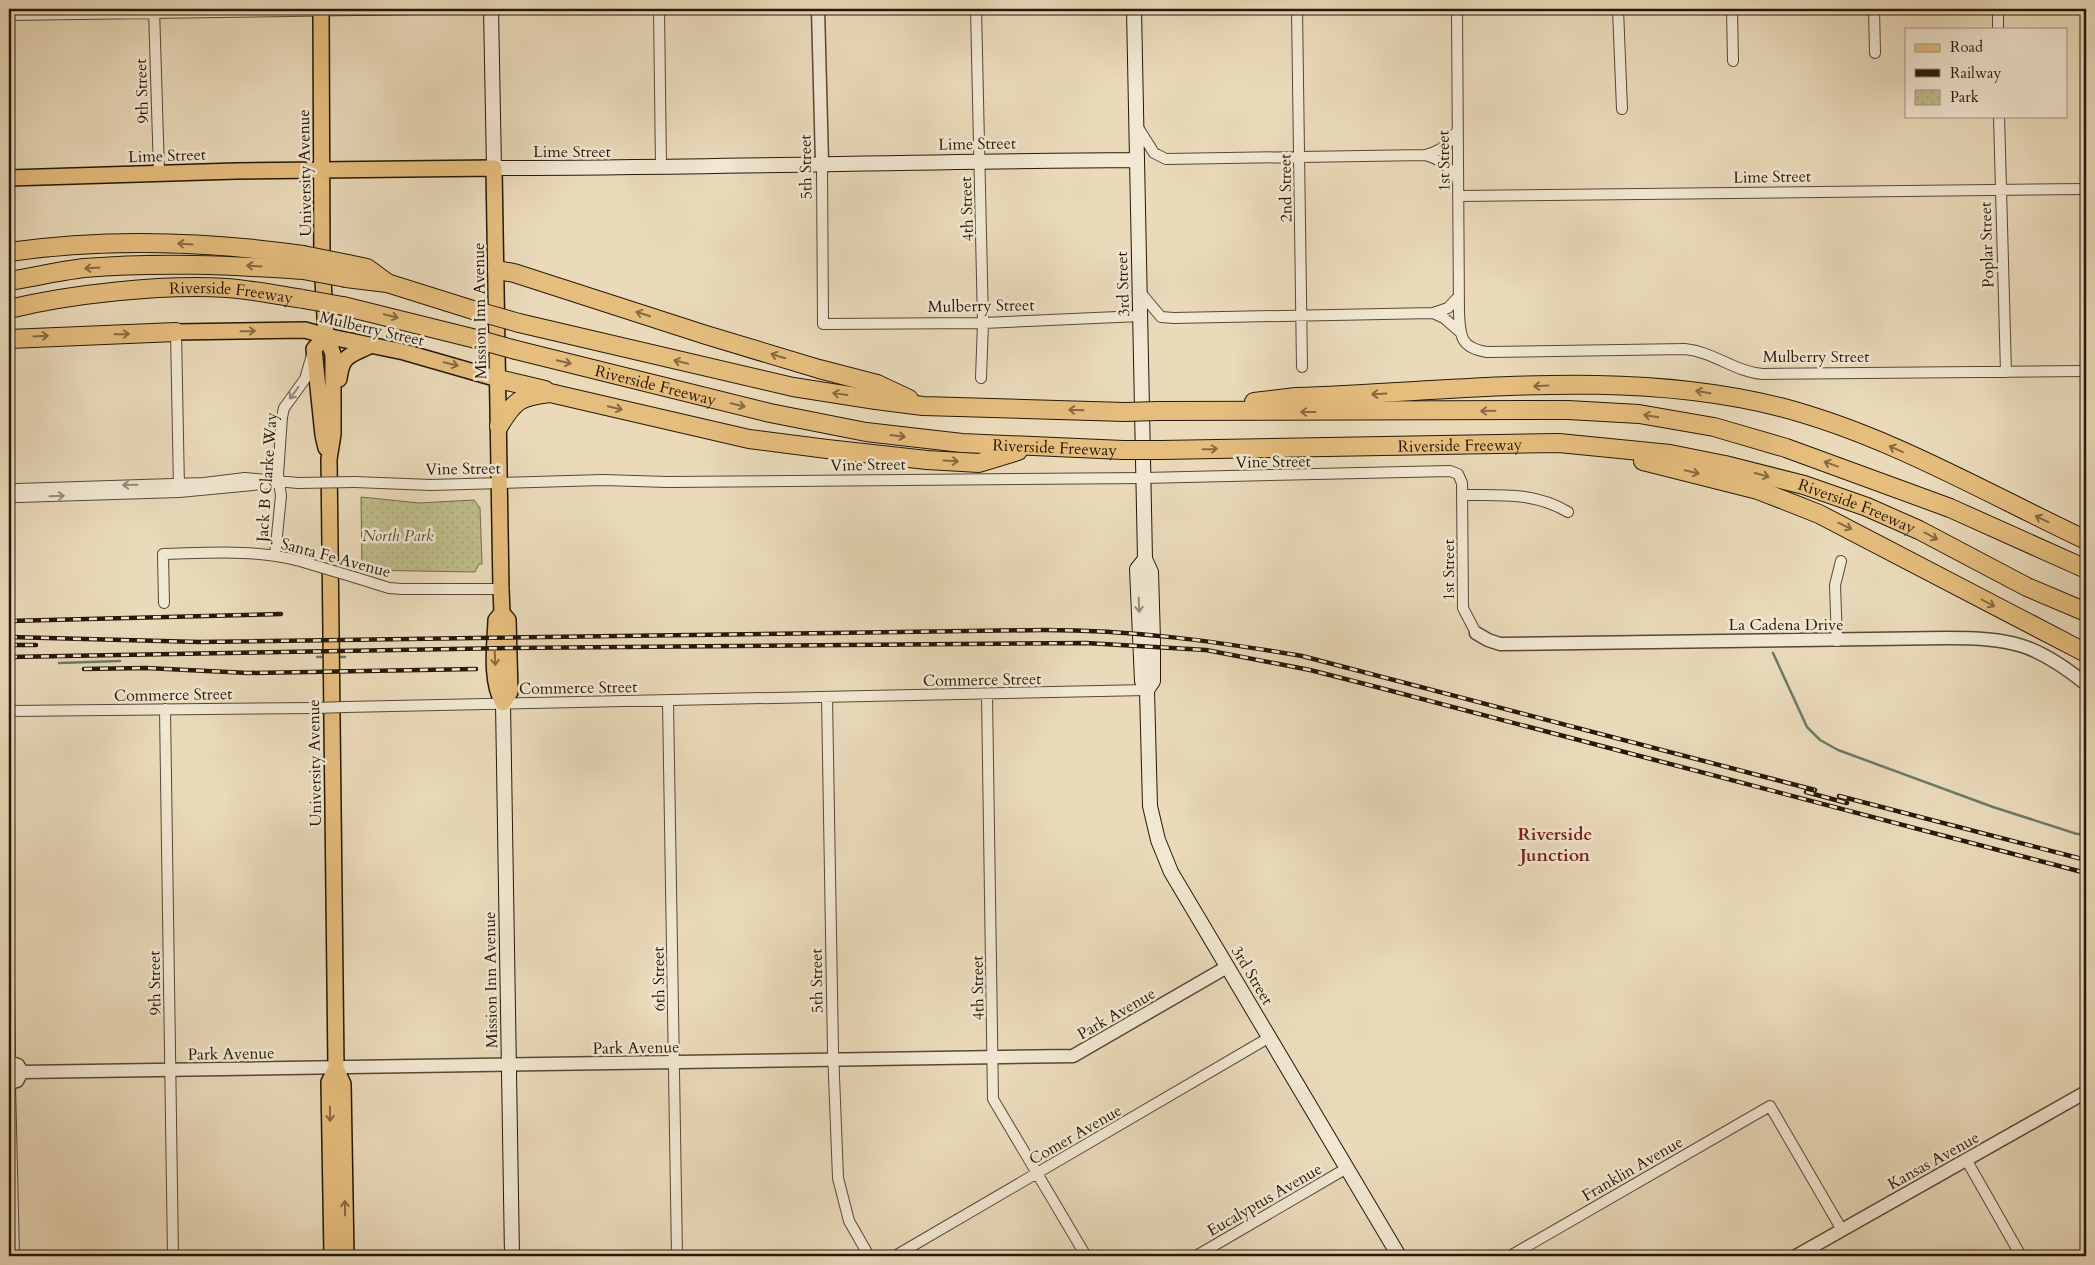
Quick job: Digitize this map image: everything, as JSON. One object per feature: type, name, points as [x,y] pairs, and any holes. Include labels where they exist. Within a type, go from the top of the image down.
[{"type":"highway","points":[[9,252],[62,244],[123,242],[213,246],[303,262]]},
{"type":"highway","name":"Riverside Freeway","points":[[9,281],[82,269],[154,264],[229,265],[303,262],[347,271],[367,268],[387,283],[518,323],[793,387],[923,406],[1125,412],[1568,410],[1639,414],[1714,427],[1857,473],[1980,520],[2086,569]]},
{"type":"highway","points":[[497,270],[514,273],[819,369],[877,384],[923,406]]},
{"type":"highway","name":"Riverside Freeway","points":[[9,308],[86,296],[154,289],[227,288],[343,306],[770,413],[866,432],[962,444],[1161,450],[1559,443],[1670,454],[1725,465],[1804,485],[1867,507],[1919,530],[2027,587],[2086,612]]},
{"type":"highway","points":[[9,339],[176,332]]},
{"type":"highway","points":[[498,379],[542,388],[550,393]]},
{"type":"highway","points":[[1179,411],[1296,397],[1594,384],[1669,388],[1751,400],[1800,413],[1873,438],[2086,540]]},
{"type":"highway","points":[[499,426],[516,401],[535,394],[550,393],[749,439],[826,449],[926,460],[979,462],[1030,447]]},
{"type":"highway","points":[[1559,443],[1662,465],[1758,490],[1845,526],[2086,653]]},
{"type":"highway","points":[[1980,520],[2086,556]]},
{"type":"highway","points":[[2027,587],[2086,623]]},
{"type":"main road","name":"University Avenue","points":[[321,9],[321,169],[326,336],[333,354],[332,434],[329,459],[336,1068],[343,1084],[346,1256]]},
{"type":"main road","name":"Mission Inn Avenue","points":[[491,9],[501,589],[502,613],[508,620],[510,692],[503,703],[512,1256]]},
{"type":"main road","name":"3rd Street","points":[[1134,9],[1145,559],[1151,572],[1153,640],[1153,681],[1147,690],[1150,806],[1158,840],[1171,872],[1399,1256]]},
{"type":"main road","name":"Lime Street","points":[[9,178],[158,172],[321,169],[660,167],[980,160],[1136,160]]},
{"type":"main road","name":"Mulberry Street","points":[[176,332],[305,330],[432,360],[498,379]]},
{"type":"main road","points":[[314,349],[326,336]]},
{"type":"main road","points":[[333,398],[338,392],[343,362],[348,356],[369,346]]},
{"type":"main road","name":"University Avenue","points":[[314,349],[323,435],[329,459]]},
{"type":"main road","name":"University Avenue","points":[[332,1256],[329,1082],[336,1068]]},
{"type":"street","points":[[9,15],[154,11],[427,9]]},
{"type":"street","points":[[659,9],[660,167]]},
{"type":"street","name":"5th Street","points":[[818,9],[824,324]]},
{"type":"street","name":"4th Street","points":[[976,9],[983,323],[981,378]]},
{"type":"street","name":"2nd Street","points":[[1297,9],[1302,367]]},
{"type":"street","points":[[1618,9],[1622,109]]},
{"type":"street","points":[[1732,9],[1733,61]]},
{"type":"street","points":[[1874,9],[1876,53]]},
{"type":"street","points":[[1998,9],[1998,28]]},
{"type":"street","name":"9th Street","points":[[154,11],[158,172]]},
{"type":"street","name":"1st Street","points":[[1455,12],[1460,332]]},
{"type":"street","name":"Poplar Street","points":[[1999,118],[2006,372]]},
{"type":"street","points":[[1136,124],[1154,153],[1166,159],[1425,154],[1438,151],[1449,144],[1458,131]]},
{"type":"street","points":[[1425,154],[1436,158],[1450,168],[1458,181]]},
{"type":"street","name":"Lime Street","points":[[1459,196],[2086,189]]},
{"type":"street","points":[[1140,292],[1162,317],[1174,318],[1433,313],[1448,308],[1459,296]]},
{"type":"street","name":"Mulberry Street","points":[[1433,313],[1444,318],[1460,332],[1466,345],[1476,350],[1487,352],[1685,349],[1708,353],[1738,370],[1764,374],[2086,371]]},
{"type":"street","name":"Mulberry Street","points":[[824,324],[983,323],[1140,316]]},
{"type":"street","points":[[176,332],[179,488]]},
{"type":"street","name":"Jack B Clarke Way","points":[[275,555],[281,496],[279,482],[282,417],[288,401],[305,379],[314,349]]},
{"type":"street","name":"Vine Street","points":[[9,493],[17,489],[259,486],[279,482],[500,483],[603,480],[677,482],[1144,478],[1450,471],[1458,474]]},
{"type":"street","name":"1st Street","points":[[1458,474],[1462,483],[1463,608],[1476,632]]},
{"type":"street","points":[[1462,495],[1529,496],[1556,504],[1568,512]]},
{"type":"street","name":"Santa Fe Avenue","points":[[164,603],[163,554],[254,552],[300,561],[389,588],[501,589]]},
{"type":"street","points":[[1837,641],[1835,586],[1840,561]]},
{"type":"street","name":"La Cadena Drive","points":[[1476,632],[1488,640],[1500,644],[1763,640],[1837,641],[1946,638],[2000,639],[2038,652],[2054,660],[2086,684]]},
{"type":"street","name":"Commerce Street","points":[[9,712],[316,708],[987,695],[1147,690]]},
{"type":"street","name":"4th Street","points":[[987,695],[994,1099],[1086,1256]]},
{"type":"street","name":"5th Street","points":[[827,698],[833,1060],[838,1178],[848,1221],[869,1256]]},
{"type":"street","name":"6th Street","points":[[668,701],[677,1256]]},
{"type":"street","name":"9th Street","points":[[165,709],[173,1256]]},
{"type":"street","name":"Park Avenue","points":[[22,1072],[1073,1056],[1227,967]]},
{"type":"street","points":[[9,981],[9,1062],[18,1065],[22,1072],[17,1081],[10,1084],[14,1256]]},
{"type":"street","name":"Comer Avenue","points":[[895,1256],[1270,1037]]},
{"type":"street","name":"Kansas Avenue","points":[[1796,1256],[2086,1092]]},
{"type":"street","name":"Franklin Avenue","points":[[1510,1256],[1770,1106],[1842,1230]]},
{"type":"street","points":[[1966,1161],[2022,1256]]},
{"type":"street","name":"Eucalyptus Avenue","points":[[1196,1256],[1348,1168]]},
{"type":"green space","name":"North Park","points":[[361,497],[419,503],[474,500],[480,508],[482,564],[479,564],[475,572],[362,570]]},
{"type":"waterway","points":[[1773,653],[1807,727],[1820,740],[1838,750],[1993,807],[2077,834],[2086,834]]},
{"type":"waterway","points":[[317,657],[325,657]]},
{"type":"waterway","points":[[336,657],[345,657]]},
{"type":"waterway","points":[[59,663],[120,661]]},
{"type":"railway","points":[[9,621],[281,614]]},
{"type":"railway","points":[[9,637],[200,642],[1043,630],[1141,634],[1205,641],[1302,656],[1815,790]]},
{"type":"railway","points":[[9,657],[509,648],[1086,643],[1206,650],[1310,670],[2086,873]]},
{"type":"railway","points":[[9,645],[36,645]]},
{"type":"railway","points":[[84,669],[146,668],[248,673],[476,669]]},
{"type":"railway","points":[[1806,792],[1847,803]]},
{"type":"railway","points":[[1839,796],[2086,860]]},
{"type":"district","name":"Riverside Junction","points":[[1555,844]]}]
